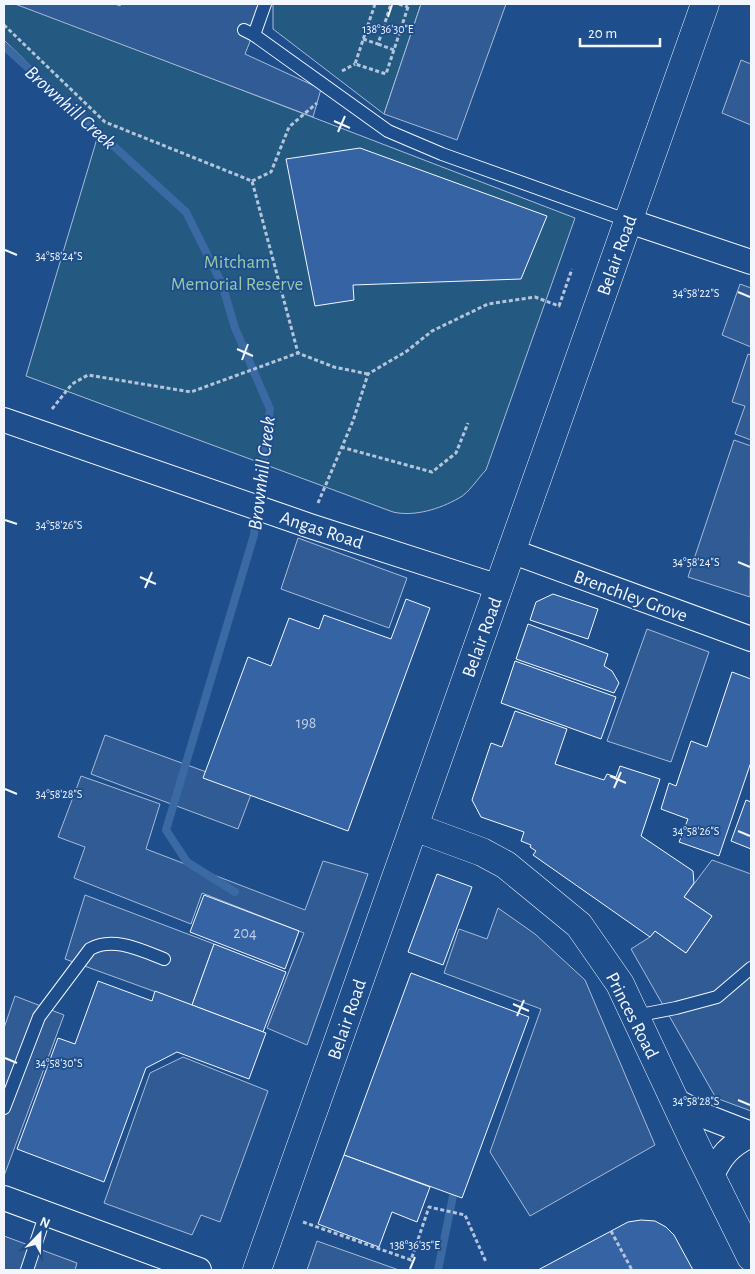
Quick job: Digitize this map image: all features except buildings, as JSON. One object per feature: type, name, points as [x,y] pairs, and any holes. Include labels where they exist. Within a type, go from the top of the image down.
[{"type":"main road","name":"Belair Road","points":[[257,1270],[705,4]]},
{"type":"main road","name":"Princes Road","points":[[414,827],[482,852],[506,865],[579,925],[620,984],[711,1178],[751,1257]]},
{"type":"street","points":[[629,221],[751,262]]},
{"type":"street","name":"Angas Road","points":[[4,420],[301,523],[499,587]]},
{"type":"street","name":"Brenchley Grove","points":[[511,551],[751,639]]},
{"type":"street","points":[[674,1100],[751,1134]]},
{"type":"street","points":[[711,1178],[720,1157],[727,1149],[751,1134]]},
{"type":"street","points":[[4,1198],[199,1270]]},
{"type":"lane","points":[[265,4],[249,33],[388,131],[422,147],[629,221]]},
{"type":"lane","points":[[4,1108],[39,1017],[90,949],[97,945],[112,944],[133,947],[164,959]]},
{"type":"lane","points":[[636,1016],[716,997],[751,968]]},
{"type":"lane","points":[[27,1270],[46,1214]]},
{"type":"path","points":[[342,71],[355,64],[375,4]]},
{"type":"path","points":[[378,44],[391,4]]},
{"type":"path","points":[[355,64],[386,74],[409,5],[398,4]]},
{"type":"path","points":[[4,25],[104,122],[252,181],[271,172],[289,127],[332,91]]},
{"type":"path","points":[[363,39],[394,50]]},
{"type":"path","points":[[252,181],[298,353]]},
{"type":"path","points":[[301,523],[323,487],[353,421],[368,374],[407,351],[432,331],[488,304],[535,298],[559,306],[572,269]]},
{"type":"path","points":[[34,431],[72,384],[88,376],[191,392],[298,353],[334,367],[368,374]]},
{"type":"path","points":[[341,447],[432,472],[456,453],[468,423]]},
{"type":"path","points":[[277,1213],[410,1260],[429,1207],[465,1215],[486,1262]]},
{"type":"path","points":[[610,1231],[632,1270]]},
{"type":"green space","name":"Mitcham Memorial Reserve","points":[[4,4],[18,4],[575,218],[486,470],[463,496],[427,511],[418,513],[393,512],[26,376],[99,132],[4,40]]},
{"type":"green space","points":[[273,4],[421,4],[384,114],[273,29]]},
{"type":"shaded area","points":[[15,4],[115,4],[120,6],[121,4],[265,4],[245,54],[321,89],[313,117]]},
{"type":"shaded area","points":[[421,4],[506,4],[457,140],[384,114]]},
{"type":"shaded area","points":[[741,60],[751,64],[751,125],[722,113]]},
{"type":"shaded area","points":[[740,284],[751,288],[751,347],[722,335]]},
{"type":"shaded area","points":[[748,354],[751,355],[751,440],[735,434],[745,406],[732,402]]},
{"type":"shaded area","points":[[734,440],[751,446],[750,597],[688,577]]},
{"type":"shaded area","points":[[298,538],[407,578],[389,628],[281,589]]},
{"type":"shaded area","points":[[647,629],[709,652],[671,762],[607,741]]},
{"type":"shaded area","points":[[105,735],[253,789],[238,829],[91,774]]},
{"type":"shaded area","points":[[81,776],[160,804],[146,849],[305,910],[323,861],[368,874],[307,1045],[267,1028],[304,933],[202,893],[191,924],[74,878],[85,847],[58,837]]},
{"type":"shaded area","points":[[712,860],[751,874],[751,1111],[716,1098],[631,949],[650,937],[655,931],[686,953],[712,916],[684,897]]},
{"type":"shaded area","points":[[85,895],[214,944],[192,1005],[65,959]]},
{"type":"shaded area","points":[[498,908],[535,934],[585,980],[655,1145],[530,1216],[490,1152],[541,1009],[444,973],[459,929],[487,939]]},
{"type":"shaded area","points":[[15,996],[64,1015],[4,1176],[4,1028]]},
{"type":"shaded area","points":[[183,1057],[268,1091],[220,1222],[201,1215],[192,1235],[104,1203],[150,1073]]},
{"type":"shaded area","points":[[4,1236],[77,1263],[75,1270],[4,1270]]},
{"type":"shaded area","points":[[317,1241],[399,1270],[307,1270]]},
{"type":"waterway","name":"Brownhill Creek","points":[[4,46],[186,212],[222,284],[235,328],[270,409],[254,535],[166,830],[187,862],[235,892]]},
{"type":"waterway","name":"Brownhill Creek","points":[[438,1270],[453,1196]]}]
